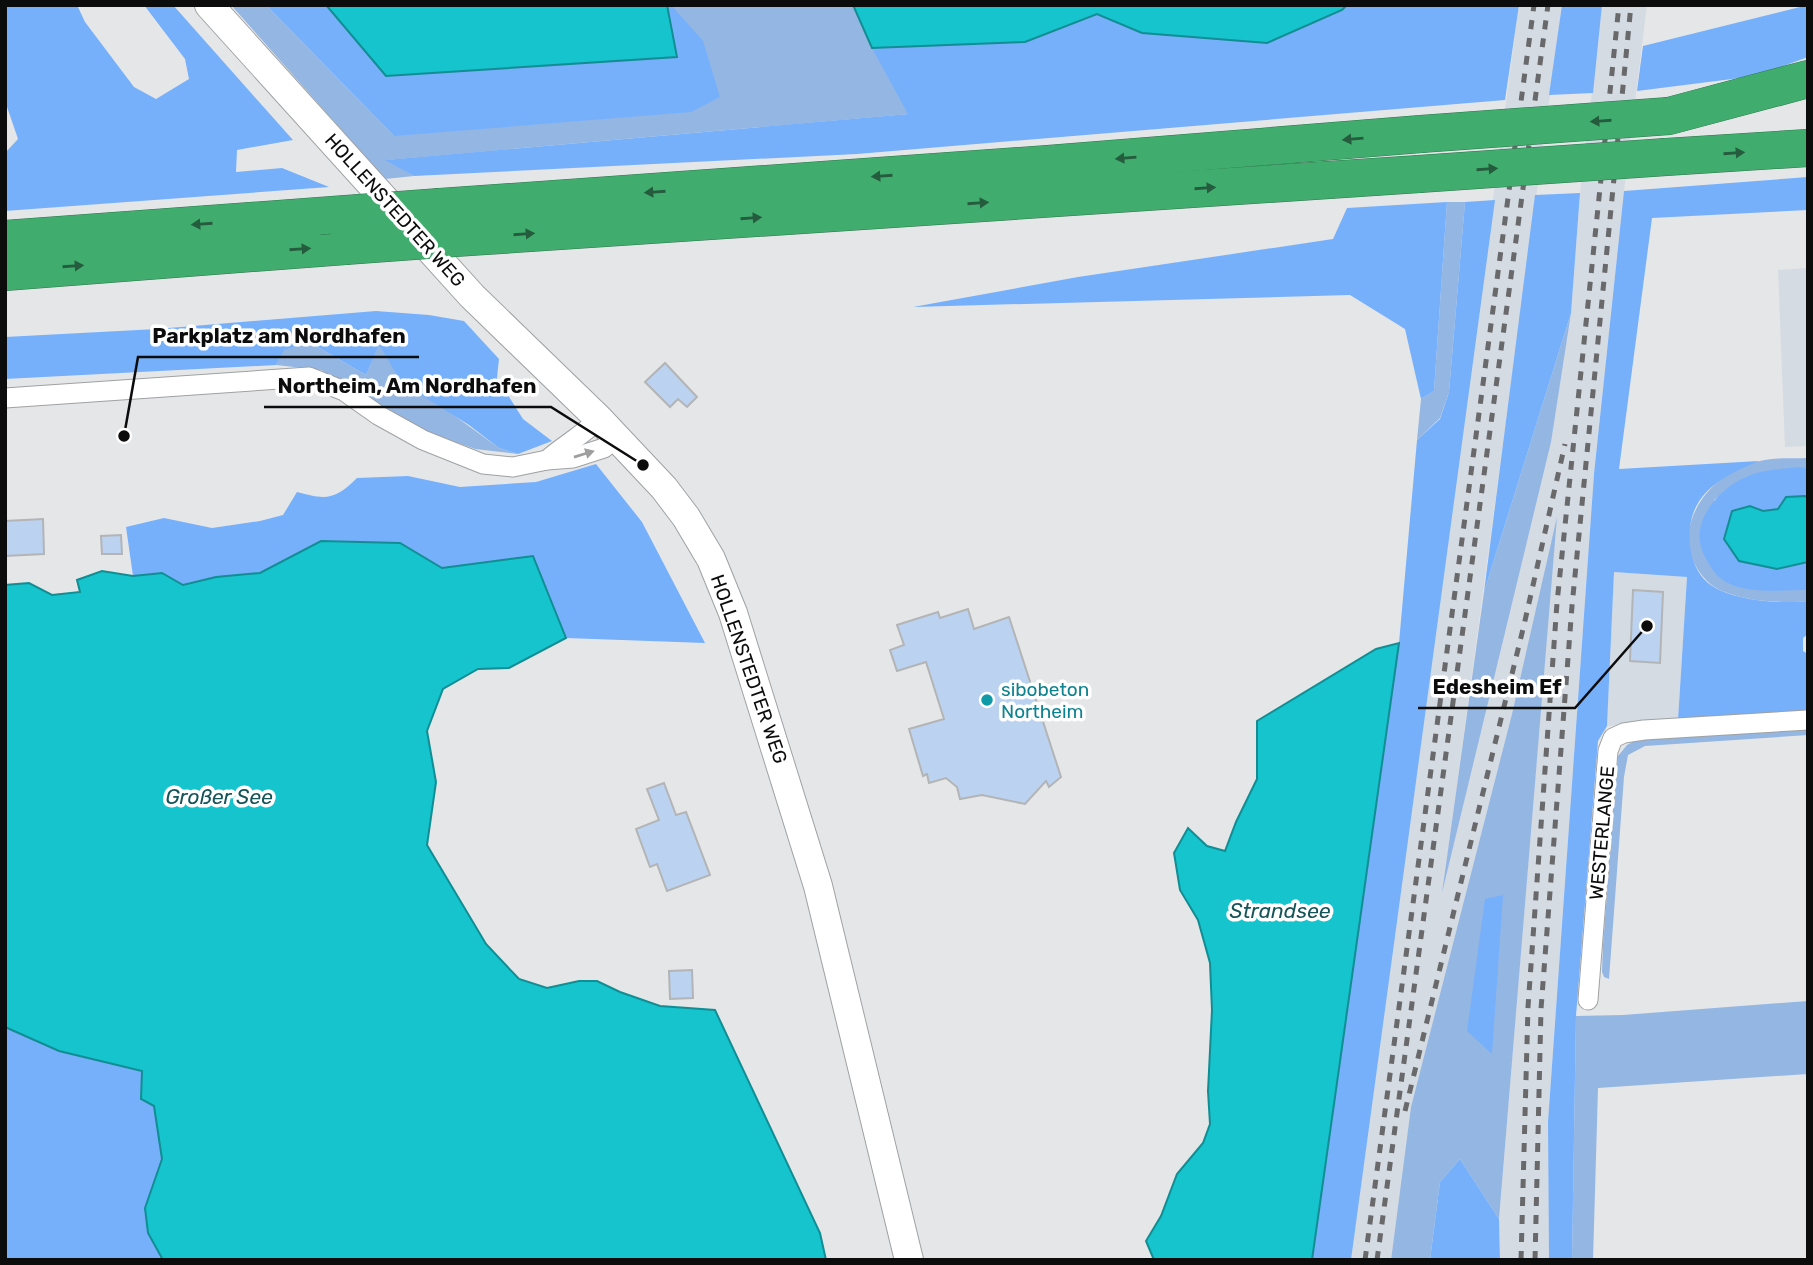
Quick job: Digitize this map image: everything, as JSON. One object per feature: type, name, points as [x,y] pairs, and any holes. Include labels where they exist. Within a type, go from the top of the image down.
[{"type":"highway","points":[[1669,116],[1808,79]]},
{"type":"highway","points":[[5,272],[345,246],[448,223],[1048,164],[1808,106]]},
{"type":"highway","points":[[5,239],[318,216],[448,223],[1419,174],[1808,148]]},
{"type":"main road","name":"HOLLENSTEDTER WEG","points":[[209,5],[472,296],[608,428],[664,488],[686,517],[711,559],[733,612],[792,797],[821,899],[909,1260]]},
{"type":"street","points":[[5,398],[309,377],[344,391],[378,415],[423,440],[483,464],[513,467],[573,458],[604,448],[608,428]]},
{"type":"street","name":"WESTERLANGE","points":[[1588,1000],[1608,751],[1613,738],[1644,730],[1808,720]]},
{"type":"shaded area","points":[[5,5],[77,5],[85,22],[134,87],[156,99],[189,79],[185,59],[144,5],[173,5],[293,140],[237,150],[236,172],[282,168],[329,187],[5,211],[5,153],[18,139],[5,101]]},
{"type":"shaded area","points":[[231,5],[266,5],[394,136],[307,5],[1398,5],[887,74],[909,114],[387,160],[414,176],[385,179]]},
{"type":"shaded area","points":[[266,5],[326,5],[386,76],[677,57],[667,5],[671,5],[703,41],[720,97],[691,112],[394,136]]},
{"type":"shaded area","points":[[1347,5],[1519,5],[1505,100],[857,154],[414,176],[385,160],[908,114],[872,48],[1025,42],[1097,14],[1142,33],[1342,10]]},
{"type":"shaded area","points":[[1519,5],[1562,5],[1444,882],[1571,313],[1580,193],[1602,5],[1647,5],[1594,474],[1548,1122],[1549,1260],[1500,1260],[1499,1219],[1556,524],[1512,714],[1411,1107],[1391,1260],[1351,1260]]},
{"type":"shaded area","points":[[1562,5],[1602,5],[1593,93],[1549,95]]},
{"type":"shaded area","points":[[1808,5],[1808,57],[1756,76],[1637,91],[1643,46]]},
{"type":"shaded area","points":[[1808,177],[1808,210],[1652,218],[1619,469],[1759,461],[1719,482],[1699,501],[1690,528],[1691,550],[1695,566],[1701,575],[1708,583],[1729,594],[1756,600],[1808,601],[1808,634],[1803,638],[1803,651],[1808,654],[1808,711],[1678,720],[1687,577],[1614,572],[1607,726],[1598,741],[1576,1016],[1572,1260],[1549,1260],[1548,1122],[1594,474],[1624,191]]},
{"type":"shaded area","points":[[1580,193],[1571,313],[1484,592],[1535,195]]},
{"type":"shaded area","points":[[1495,200],[1351,1260],[1312,1260],[1399,643],[1417,440],[1440,419],[1449,392],[1465,202]]},
{"type":"shaded area","points":[[1447,202],[1465,202],[1449,392],[1440,418],[1417,440],[1421,399],[1434,391]]},
{"type":"shaded area","points":[[1447,202],[1434,391],[1421,399],[1405,329],[1350,295],[913,307],[1078,277],[1333,239],[1347,208]]},
{"type":"shaded area","points":[[1808,268],[1808,446],[1785,447],[1778,270]]},
{"type":"shaded area","points":[[376,311],[464,321],[499,359],[497,378],[523,419],[552,441],[518,454],[499,448],[469,425],[402,383],[379,345],[366,375],[311,343],[284,350],[276,365],[5,379],[5,337],[157,329]]},
{"type":"shaded area","points":[[1571,313],[1551,442],[1442,893],[1484,592]]},
{"type":"shaded area","points":[[311,343],[366,375],[379,344],[437,403],[499,448],[518,454],[475,449],[411,426],[321,370],[276,365],[283,350]]},
{"type":"shaded area","points":[[1808,458],[1808,469],[1784,469],[1746,477],[1714,500],[1786,590],[1808,590],[1808,601],[1754,600],[1726,593],[1715,587],[1706,580],[1694,562],[1689,544],[1690,525],[1697,507],[1708,491],[1741,467],[1766,460]]},
{"type":"shaded area","points":[[596,464],[642,522],[705,643],[566,638],[533,556],[442,568],[400,543],[321,541],[260,573],[216,577],[183,585],[162,573],[133,576],[126,527],[164,518],[212,528],[260,521],[283,515],[297,492],[330,496],[342,491],[357,478],[408,476],[460,487],[536,482]]},
{"type":"shaded area","points":[[1801,467],[1808,469],[1808,498],[1786,497],[1778,509],[1763,511],[1750,506],[1777,569],[1808,562],[1808,590],[1746,589],[1724,581],[1711,567],[1700,543],[1700,530],[1709,508],[1727,489],[1748,476]]},
{"type":"shaded area","points":[[1557,517],[1499,1219],[1460,1159],[1440,1182],[1430,1260],[1391,1260],[1411,1107],[1512,714]]},
{"type":"shaded area","points":[[1614,572],[1687,577],[1678,720],[1607,726]]},
{"type":"shaded area","points":[[1808,727],[1808,735],[1645,746],[1628,755],[1624,777],[1609,979],[1604,977],[1603,945],[1618,756],[1627,745],[1638,739]]},
{"type":"shaded area","points":[[1503,895],[1492,1054],[1467,1031],[1485,899]]},
{"type":"shaded area","points":[[1808,1001],[1808,1074],[1598,1088],[1593,1260],[1572,1260],[1576,1016]]},
{"type":"shaded area","points":[[5,1027],[59,1051],[142,1071],[141,1099],[154,1106],[162,1159],[145,1208],[148,1233],[163,1260],[5,1260]]},
{"type":"shaded area","points":[[1460,1159],[1499,1219],[1500,1260],[1430,1260],[1440,1182]]},
{"type":"water","points":[[326,5],[667,5],[677,57],[386,76]]},
{"type":"water","points":[[853,5],[1347,5],[1342,10],[1267,43],[1142,33],[1097,14],[1025,42],[872,48]]},
{"type":"water","points":[[1786,497],[1808,498],[1808,562],[1777,569],[1739,561],[1724,539],[1732,511],[1750,506],[1763,511],[1778,509]]},
{"type":"water","name":"Großer See","points":[[321,541],[400,543],[442,568],[533,556],[566,638],[509,668],[478,669],[443,689],[427,731],[436,782],[427,845],[486,944],[519,979],[547,988],[579,981],[597,981],[660,1006],[715,1010],[820,1233],[826,1260],[163,1260],[148,1233],[145,1208],[162,1159],[154,1106],[141,1099],[142,1071],[59,1051],[5,1027],[5,585],[29,583],[52,595],[80,592],[77,580],[102,571],[133,576],[162,573],[183,585],[216,577],[260,573]]},
{"type":"water","name":"Strandsee","points":[[1399,643],[1312,1260],[1154,1260],[1146,1241],[1161,1216],[1177,1174],[1203,1143],[1210,1124],[1210,963],[1198,920],[1180,890],[1174,853],[1188,828],[1207,846],[1225,851],[1257,779],[1257,721],[1376,649]]},
{"type":"building","points":[[665,363],[697,397],[687,407],[678,399],[670,407],[645,382]]},
{"type":"building","points":[[43,519],[44,554],[5,556],[5,521]]},
{"type":"building","points":[[121,535],[122,554],[102,554],[101,536]]},
{"type":"building","points":[[1633,590],[1663,592],[1660,663],[1630,661]]},
{"type":"building","name":"sibobeton Northeim","points":[[968,609],[974,629],[1009,617],[1061,777],[1049,787],[1046,781],[1025,804],[982,795],[960,799],[957,787],[946,778],[929,783],[927,774],[923,776],[909,729],[944,719],[926,662],[897,671],[890,650],[904,645],[897,625],[938,612],[940,618]]},
{"type":"building","points":[[664,783],[676,815],[686,812],[710,875],[667,891],[657,864],[650,867],[636,829],[659,820],[647,789]]},
{"type":"building","points":[[692,970],[693,998],[670,999],[669,971]]},
{"type":"railway","points":[[1365,1260],[1534,5]]},
{"type":"railway","points":[[1377,1260],[1548,5]]},
{"type":"railway","points":[[1521,1260],[1528,1007],[1557,603],[1619,5]]},
{"type":"railway","points":[[1535,1260],[1541,1009],[1572,606],[1631,5]]},
{"type":"railway","points":[[1405,1111],[1524,625],[1565,444]]},
{"type":"place","name":"Parkplatz am Nordhafen","points":[[124,436]]},
{"type":"place","name":"Northeim, Am Nordhafen","points":[[643,465]]},
{"type":"place","name":"Edesheim Ef","points":[[1647,626]]},
{"type":"place","name":"sibobeton Northeim","points":[[987,700]]}]
